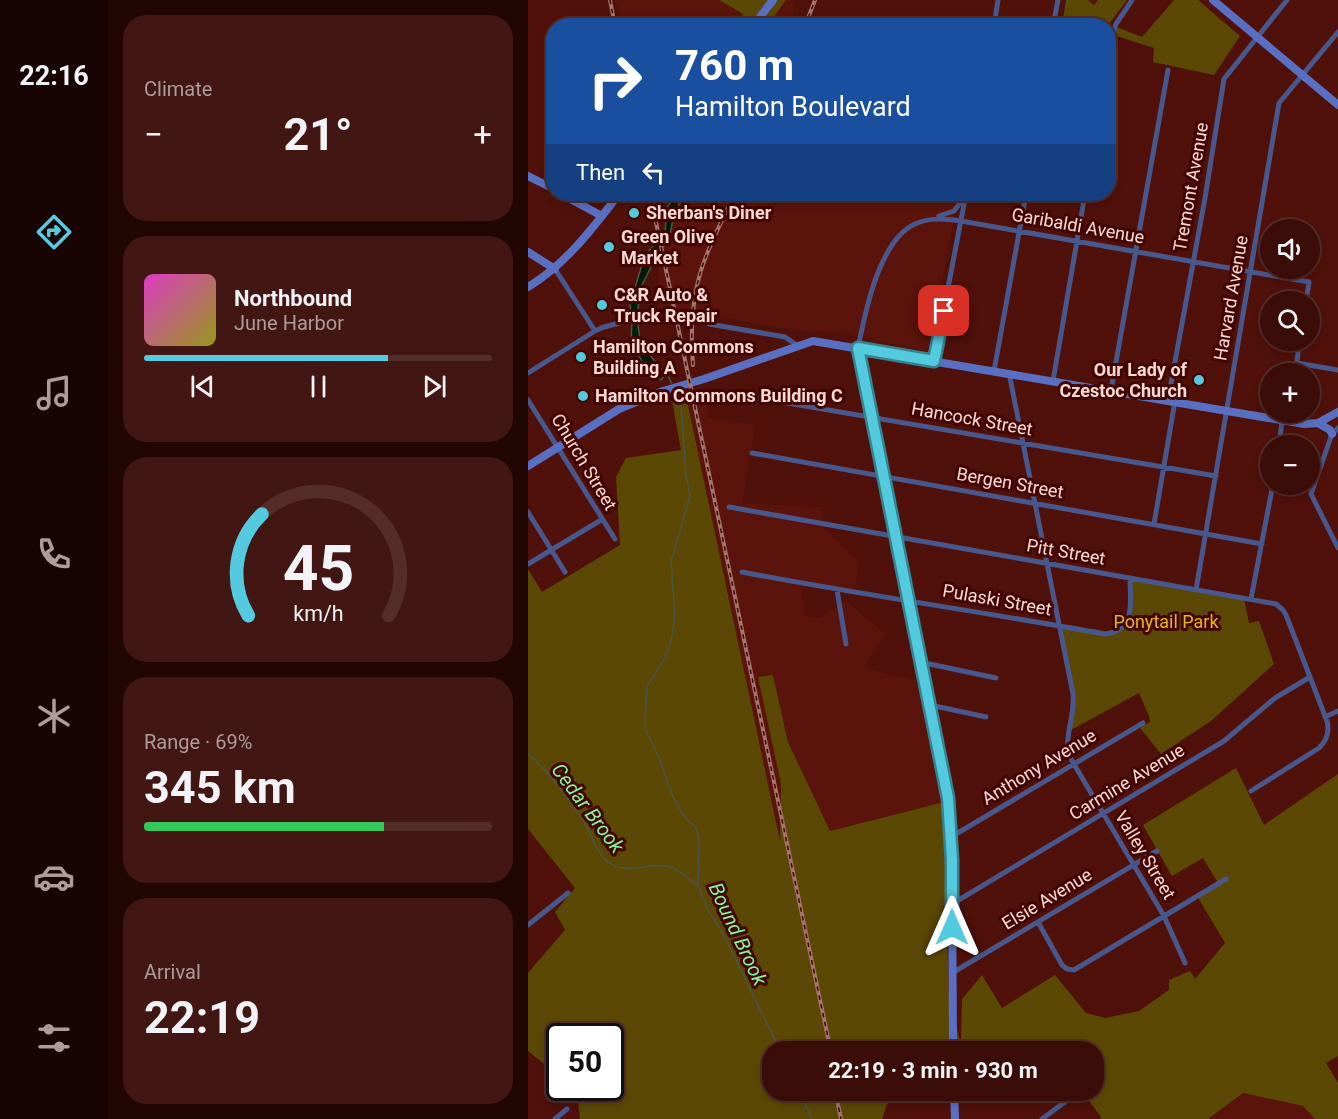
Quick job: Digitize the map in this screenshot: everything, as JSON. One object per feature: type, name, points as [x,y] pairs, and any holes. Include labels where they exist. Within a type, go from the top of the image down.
[{"type":"main road","points":[[759,18],[773,0]]},
{"type":"main road","points":[[1213,0],[1338,105]]},
{"type":"main road","points":[[528,176],[546,185]]},
{"type":"main road","points":[[574,201],[602,216]]},
{"type":"main road","points":[[528,287],[555,269],[613,201]]},
{"type":"main road","points":[[528,252],[555,269]]},
{"type":"main road","points":[[528,466],[619,409],[663,391],[704,380],[813,341],[1260,417]]},
{"type":"main road","points":[[858,348],[948,798],[951,837],[953,1041]]},
{"type":"main road","points":[[1320,422],[1337,414]]},
{"type":"main road","points":[[1297,423],[1318,423],[1335,431]]},
{"type":"main road","points":[[954,1101],[955,1119]]},
{"type":"street","points":[[996,18],[999,0]]},
{"type":"street","points":[[1055,18],[1058,0]]},
{"type":"street","points":[[1116,24],[1132,0]]},
{"type":"street","name":"Tremont Avenue","points":[[1154,524],[1171,400],[1224,80],[1287,0]]},
{"type":"street","name":"Harvard Avenue","points":[[1196,590],[1280,103],[1338,32]]},
{"type":"street","points":[[1111,390],[1168,70]]},
{"type":"street","points":[[858,348],[867,301],[885,257],[899,234],[917,222],[934,219],[954,211],[961,201]]},
{"type":"street","points":[[934,361],[964,201]]},
{"type":"street","points":[[994,371],[1025,201]]},
{"type":"street","points":[[1053,381],[1084,201]]},
{"type":"street","name":"Garibaldi Avenue","points":[[934,219],[962,221],[1078,243],[1296,279],[1309,282],[1308,291]]},
{"type":"street","points":[[555,269],[596,331]]},
{"type":"street","points":[[528,373],[596,331],[623,322]]},
{"type":"street","points":[[709,324],[785,337],[798,346]]},
{"type":"street","points":[[1297,363],[1299,351]]},
{"type":"street","points":[[1320,367],[1338,370]]},
{"type":"street","name":"Valley Street","points":[[1009,374],[1069,675],[1073,715],[1067,747],[1073,764],[1164,916],[1185,963]]},
{"type":"street","name":"Hancock Street","points":[[722,392],[1216,476]]},
{"type":"street","name":"Church Street","points":[[528,400],[615,539]]},
{"type":"street","points":[[1335,431],[1311,494],[1338,548]]},
{"type":"street","name":"Bergen Street","points":[[752,453],[1262,543]]},
{"type":"street","points":[[1251,599],[1271,495]]},
{"type":"street","name":"Pitt Street","points":[[729,507],[1276,604],[1283,610],[1325,717]]},
{"type":"street","points":[[528,512],[565,572]]},
{"type":"street","points":[[528,564],[601,520]]},
{"type":"street","name":"Pulaski Street","points":[[742,572],[1105,634],[1117,631],[1128,620],[1131,610],[1130,578]]},
{"type":"street","points":[[837,590],[846,644]]},
{"type":"street","points":[[920,662],[996,678]]},
{"type":"street","name":"Carmine Avenue","points":[[952,904],[1224,741],[1275,698],[1310,677]]},
{"type":"street","points":[[930,705],[986,717]]},
{"type":"street","points":[[1251,791],[1323,745],[1328,731],[1325,717],[1338,711]]},
{"type":"street","name":"Anthony Avenue","points":[[951,837],[1143,723]]},
{"type":"street","name":"Elsie Avenue","points":[[952,972],[1157,851]]},
{"type":"street","points":[[1038,922],[1061,963],[1067,969],[1077,968],[1226,879]]},
{"type":"street","points":[[528,925],[568,893]]},
{"type":"street","points":[[1042,1119],[1066,1101]]},
{"type":"street","points":[[555,1119],[567,1109]]},
{"type":"shaded area","points":[[615,0],[719,0],[743,14],[741,18],[620,18]]},
{"type":"shaded area","points":[[786,0],[795,0],[792,18],[773,18]]},
{"type":"shaded area","points":[[672,201],[683,201],[679,204],[673,219],[669,240],[658,253],[640,289],[637,320],[641,345],[666,374],[661,380],[643,363],[631,341],[630,304],[645,255],[665,233],[667,207]]},
{"type":"shaded area","points":[[683,201],[957,201],[930,352],[831,331],[807,332],[659,307],[658,253],[669,240],[679,204]]},
{"type":"shaded area","points":[[706,390],[709,418],[755,425],[742,503],[823,507],[821,524],[859,563],[854,590],[800,581],[805,616],[820,618],[846,601],[885,634],[863,668],[916,680],[944,802],[830,831],[788,742],[773,676],[759,677],[781,784],[781,845],[686,396]]},
{"type":"shaded area","points":[[1243,1093],[1303,1106],[1315,1119],[1208,1119]]},
{"type":"green space","points":[[719,0],[786,0],[773,18],[741,18],[743,14]]},
{"type":"green space","points":[[1066,0],[1088,0],[1094,5],[1098,0],[1127,0],[1114,18],[1063,18]]},
{"type":"green space","points":[[1174,0],[1198,0],[1240,36],[1214,75],[1153,62],[1154,48],[1117,36],[1116,27],[1142,37]]},
{"type":"green space","points":[[686,396],[780,841],[781,784],[758,677],[773,675],[788,742],[830,831],[944,802],[949,1002],[960,1041],[762,1041],[762,1101],[891,1101],[887,1104],[882,1119],[580,1119],[578,1101],[624,1101],[624,1023],[546,1023],[546,1066],[528,1051],[528,973],[565,930],[555,912],[575,888],[528,829],[528,569],[542,592],[620,545],[616,477],[626,458],[681,450],[672,401]]},
{"type":"green space","name":"Ponytail Park","points":[[1128,579],[1244,598],[1249,623],[1259,621],[1274,664],[1211,721],[1161,754],[1140,728],[1150,722],[1139,693],[1071,730],[1071,682],[1059,626],[1111,634],[1129,618]]},
{"type":"green space","points":[[1236,768],[1264,825],[1338,774],[1338,1056],[1326,1063],[1338,1083],[1338,1119],[1315,1119],[1303,1106],[1243,1093],[1208,1119],[1100,1119],[1101,1117],[1089,1101],[1104,1101],[1104,1041],[961,1041],[962,999],[982,975],[1002,1008],[1055,975],[1086,1013],[1105,1018],[1139,1011],[1169,990],[1169,980],[1190,971],[1195,979],[1225,943],[1197,896],[1218,883],[1203,858],[1172,876],[1143,825]]},
{"type":"waterway","name":"Bound Brook","points":[[664,374],[668,376],[672,384]]},
{"type":"waterway","name":"Bound Brook","points":[[675,391],[681,403],[686,474],[690,496],[671,562],[675,616],[671,641],[665,658],[647,687],[645,729],[679,809],[696,827],[699,844],[698,886],[707,908],[722,932],[776,1041]]},
{"type":"waterway","name":"Cedar Brook","points":[[528,753],[565,794],[607,861],[622,868],[670,867],[697,885]]},
{"type":"waterway","name":"Bound Brook","points":[[804,1101],[812,1119]]},
{"type":"railway","points":[[610,0],[613,18]]},
{"type":"railway","points":[[808,18],[815,0]]},
{"type":"railway","points":[[651,201],[829,1041]]},
{"type":"railway","points":[[693,365],[692,323],[698,281],[710,246],[731,201]]},
{"type":"railway","points":[[837,1101],[841,1119]]},
{"type":"place","name":"Sherban's Diner","points":[[634,213]]},
{"type":"place","name":"Green Olive Market","points":[[609,247]]},
{"type":"place","name":"C&R Auto & Truck Repair","points":[[602,305]]},
{"type":"place","name":"Hamilton Commons Building A","points":[[581,357]]},
{"type":"place","name":"Our Lady of Czestoc Church","points":[[1199,380]]},
{"type":"place","name":"Hamilton Commons Building C","points":[[583,396]]},
{"type":"route","points":[[944,311],[934,361],[858,348],[948,798],[952,860],[952,927]]}]
